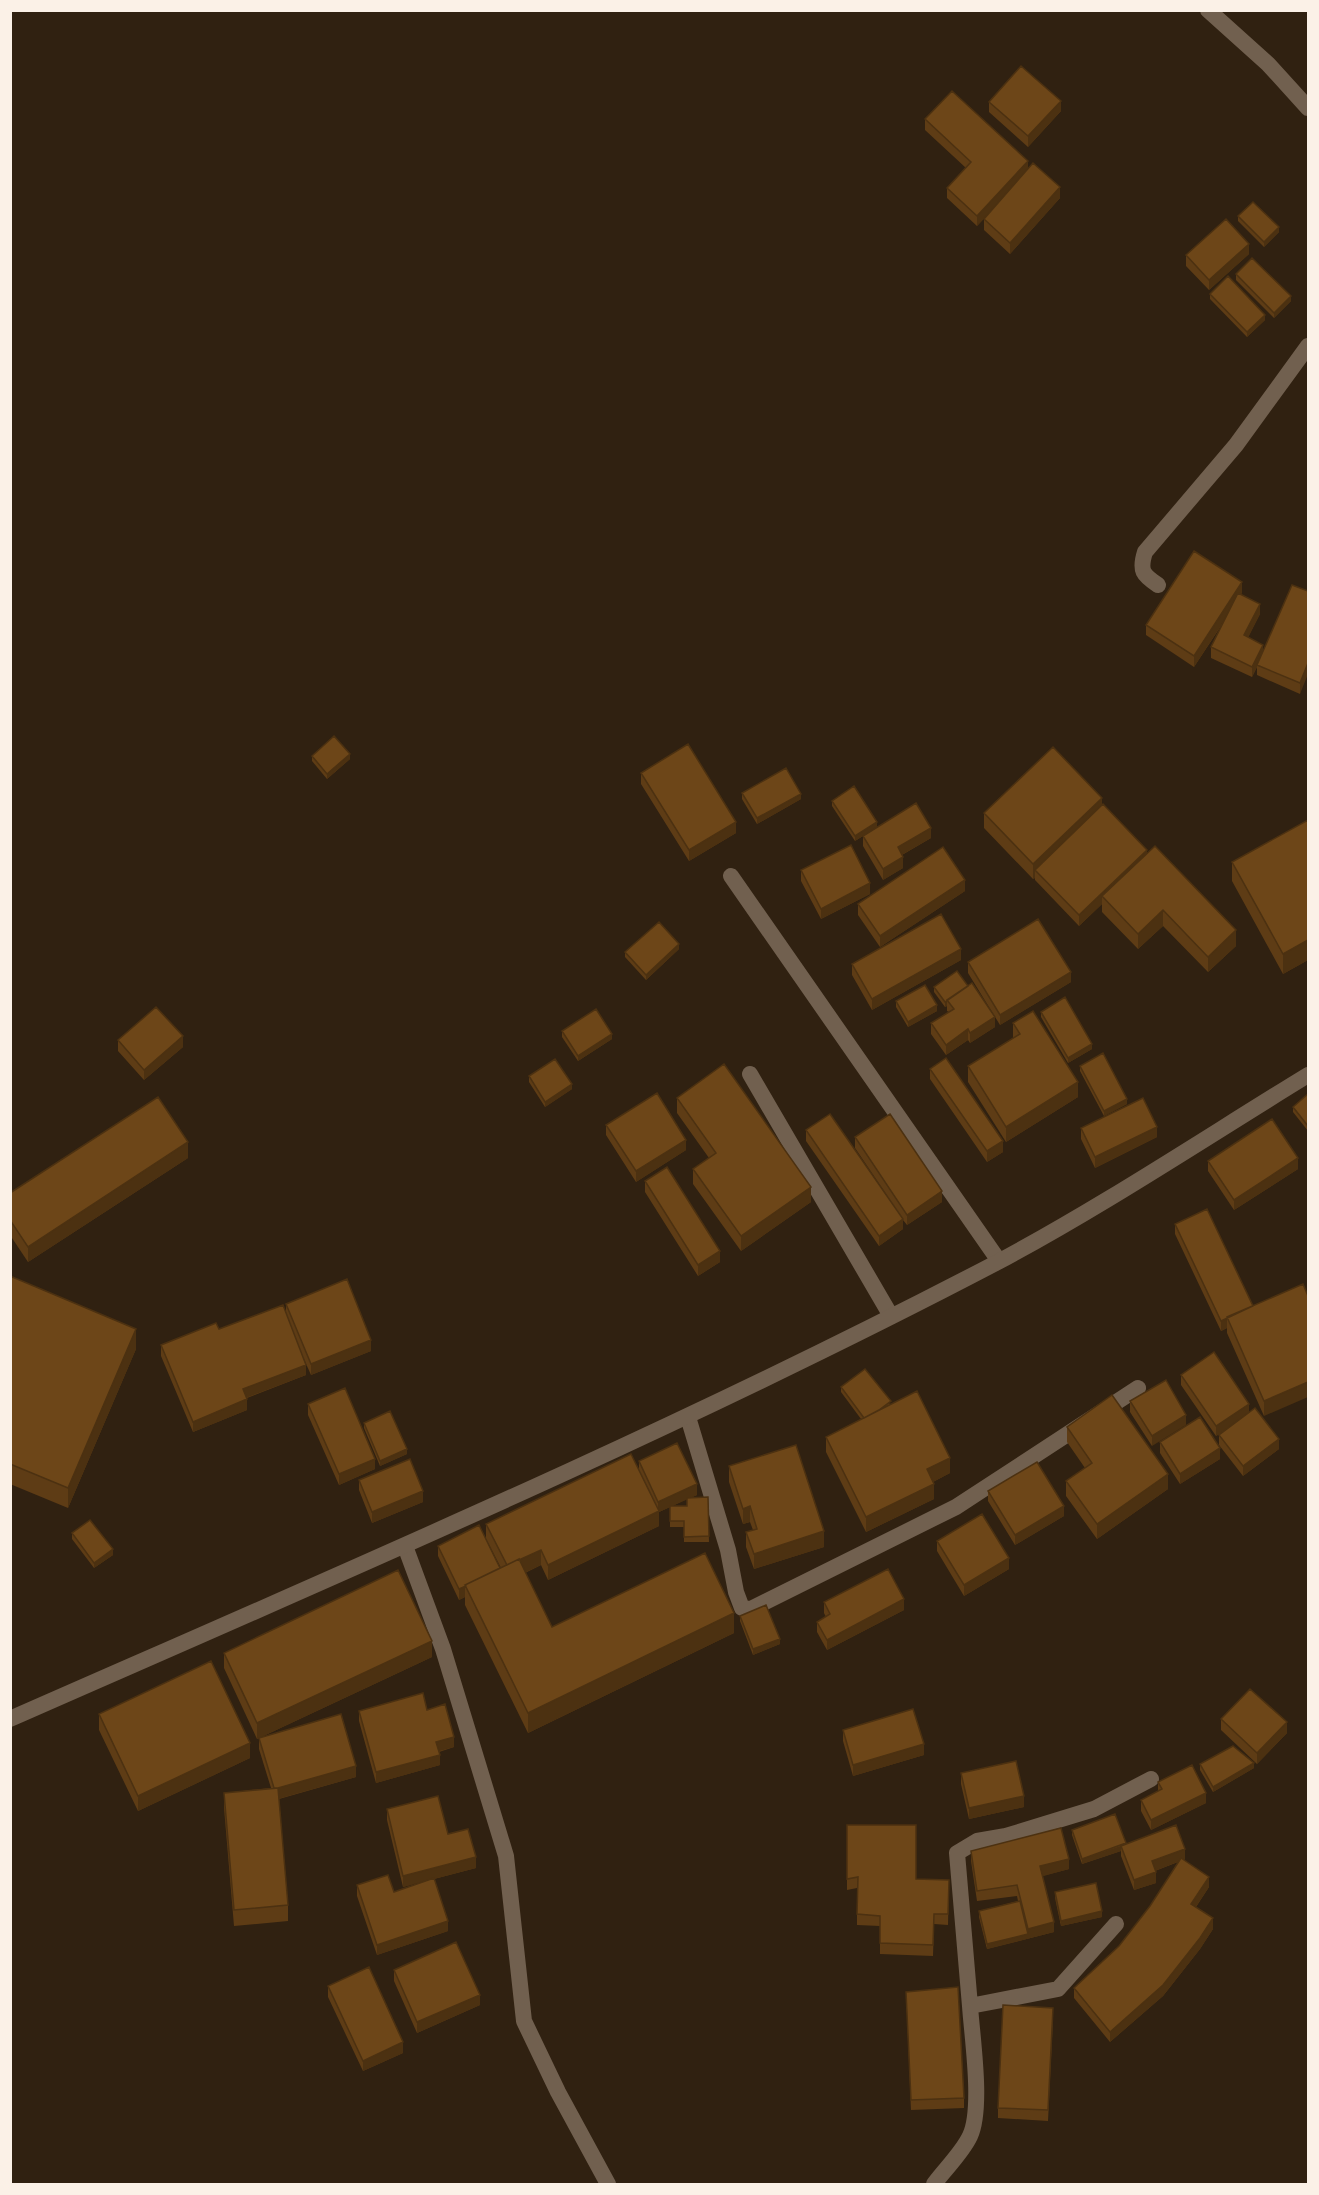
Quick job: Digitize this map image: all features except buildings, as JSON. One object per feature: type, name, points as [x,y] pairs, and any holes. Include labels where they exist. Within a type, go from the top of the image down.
[{"type":"street","points":[[1208,10],[1268,64],[1308,108]]},
{"type":"street","points":[[1158,585],[1145,576],[1141,564],[1145,552],[1236,445],[1308,346]]},
{"type":"street","points":[[731,876],[999,1261]]},
{"type":"street","points":[[750,1074],[891,1316]]},
{"type":"street","points":[[10,1719],[405,1546],[688,1417],[999,1261],[1308,1075]]},
{"type":"street","points":[[688,1417],[728,1550],[736,1592],[742,1608],[751,1609],[956,1507],[1138,1388]]},
{"type":"street","points":[[405,1546],[443,1648],[506,1856],[524,2021],[558,2092],[608,2184]]},
{"type":"street","points":[[934,2184],[970,2135],[975,2111],[975,2068],[957,1852],[977,1841],[1006,1836],[1094,1809],[1151,1779]]},
{"type":"street","points":[[970,2006],[1058,1989],[1116,1924]]}]
